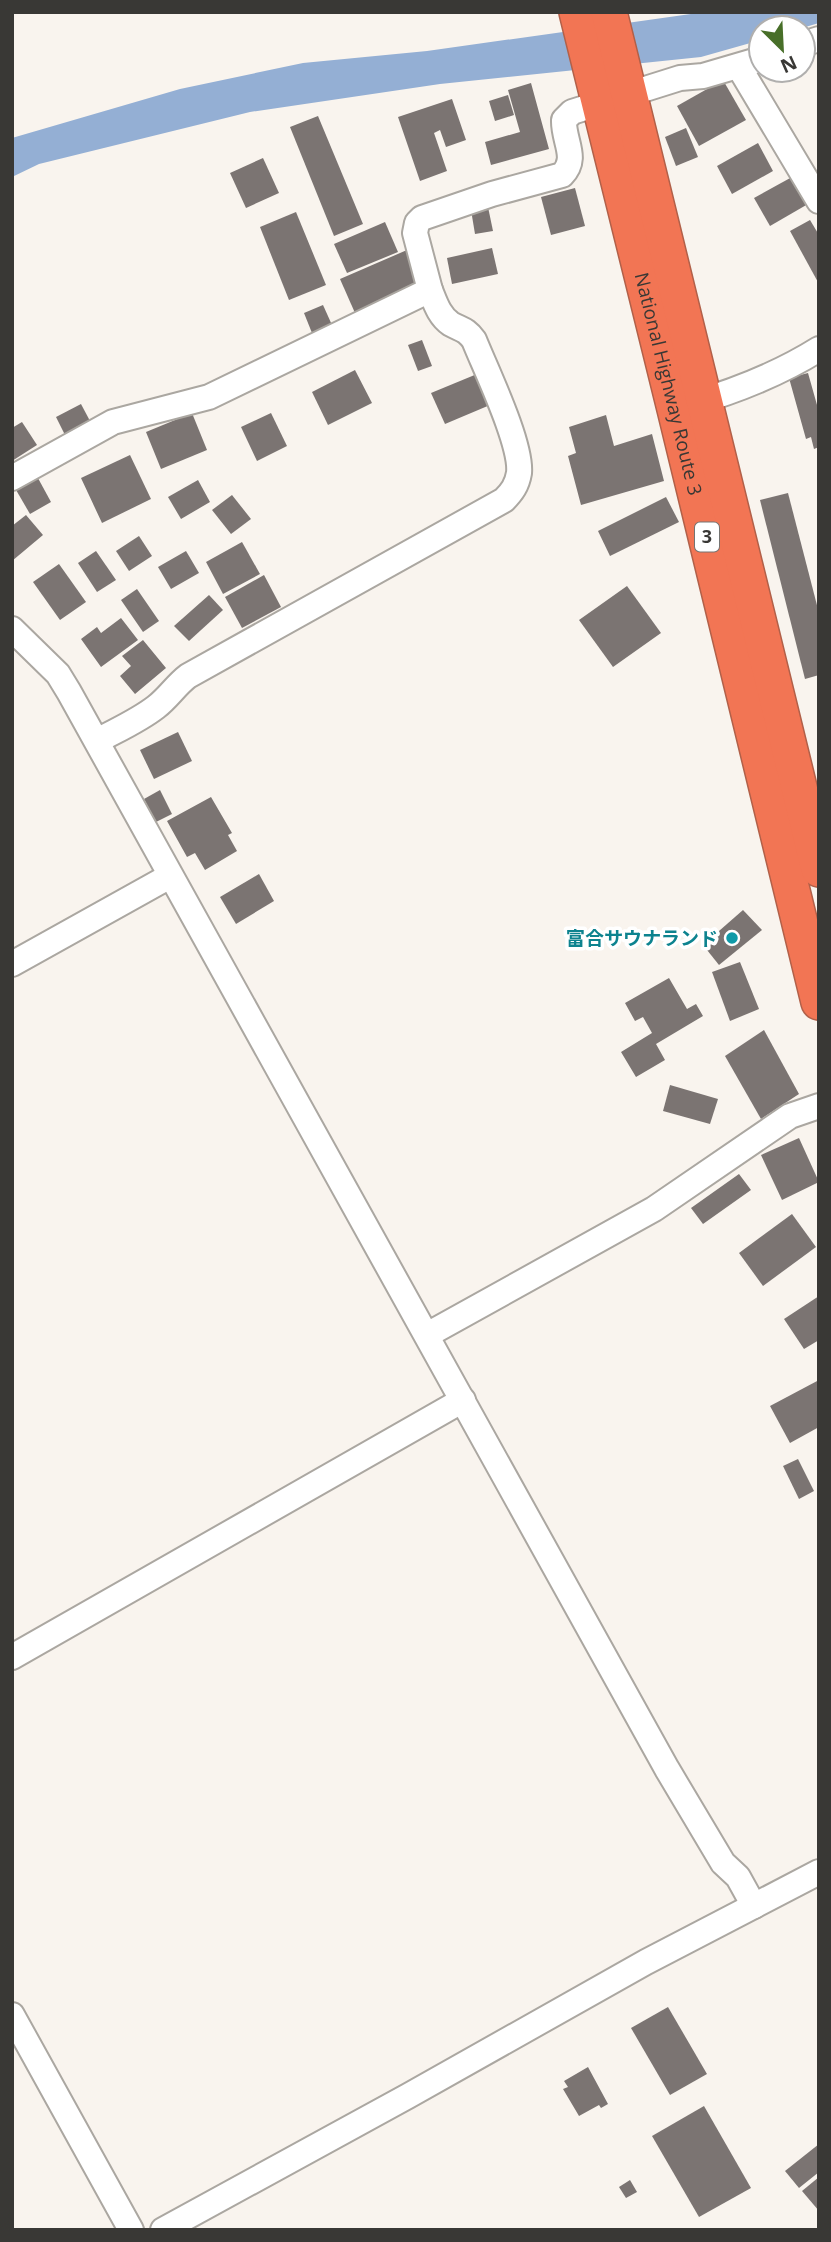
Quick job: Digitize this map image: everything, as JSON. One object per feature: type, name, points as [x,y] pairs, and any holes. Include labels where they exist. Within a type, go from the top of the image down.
[{"type":"highway","name":"National Highway Route 3","points":[[594,17],[690,404],[819,869]]},
{"type":"highway","name":"National Highway Route 3","points":[[690,404],[819,1002]]},
{"type":"street","points":[[97,741],[144,716],[188,676],[504,500],[514,491],[519,474],[517,450],[474,340],[467,330],[450,323],[440,313],[430,290],[415,233],[417,223],[422,218],[492,194],[562,176],[569,168],[570,160],[564,120],[611,85],[703,76],[747,64]]},
{"type":"street","points":[[760,84],[819,201]]},
{"type":"street","points":[[12,478],[113,422],[209,397],[430,290]]},
{"type":"street","points":[[690,404],[783,369],[819,349]]},
{"type":"street","points":[[12,629],[58,674],[97,741],[667,1769],[723,1863],[738,1877],[754,1906]]},
{"type":"street","points":[[12,964],[170,876]]},
{"type":"street","points":[[427,1335],[654,1209],[790,1116],[819,1106]]},
{"type":"street","points":[[12,1657],[463,1399]]},
{"type":"street","points":[[163,2230],[646,1962],[819,1872]]},
{"type":"street","points":[[12,2015],[131,2230]]},
{"type":"water","points":[[705,12],[819,12],[817,24],[817,14],[747,14],[747,44],[701,57],[440,84],[250,112],[39,164],[12,177],[12,138],[180,89],[303,63],[427,51]]},
{"type":"building","points":[[723,80],[746,120],[699,146],[677,106]]},
{"type":"building","points":[[531,83],[549,149],[491,165],[485,142],[520,132],[508,90]]},
{"type":"building","points":[[508,95],[514,115],[495,121],[489,101]]},
{"type":"building","points":[[452,99],[466,140],[446,147],[440,130],[434,133],[447,171],[420,181],[398,117]]},
{"type":"building","points":[[318,116],[363,224],[334,236],[290,127]]},
{"type":"building","points":[[686,128],[698,157],[676,166],[665,137]]},
{"type":"building","points":[[758,143],[773,171],[732,194],[717,166]]},
{"type":"building","points":[[263,158],[279,193],[246,208],[230,173]]},
{"type":"building","points":[[792,177],[808,204],[770,226],[754,198]]},
{"type":"building","points":[[575,188],[585,226],[551,235],[541,197]]},
{"type":"building","points":[[488,207],[493,231],[475,234],[471,210]]},
{"type":"building","points":[[296,212],[326,285],[289,300],[260,227]]},
{"type":"building","points":[[810,220],[819,235],[819,284],[790,231]]},
{"type":"building","points":[[385,222],[398,252],[347,273],[334,244]]},
{"type":"building","points":[[492,248],[498,274],[452,284],[447,258]]},
{"type":"building","points":[[407,250],[422,285],[355,313],[340,279]]},
{"type":"building","points":[[323,305],[332,325],[312,333],[304,313]]},
{"type":"building","points":[[422,340],[432,366],[418,371],[408,345]]},
{"type":"building","points":[[355,370],[372,403],[328,425],[312,392]]},
{"type":"building","points":[[808,373],[819,412],[819,447],[814,449],[811,437],[806,439],[789,378]]},
{"type":"building","points":[[477,374],[490,405],[445,424],[431,393]]},
{"type":"building","points":[[81,404],[90,421],[65,435],[56,417]]},
{"type":"building","points":[[192,413],[207,450],[161,469],[146,432]]},
{"type":"building","points":[[271,413],[287,446],[257,461],[241,427]]},
{"type":"building","points":[[606,415],[614,446],[652,434],[664,481],[581,505],[568,456],[576,453],[569,427]]},
{"type":"building","points":[[22,422],[37,445],[12,461],[12,428]]},
{"type":"building","points":[[130,455],[151,499],[102,523],[81,478]]},
{"type":"building","points":[[33,469],[51,502],[30,514],[12,483]]},
{"type":"building","points":[[198,480],[210,502],[181,519],[168,497]]},
{"type":"building","points":[[788,493],[819,613],[819,675],[805,679],[760,500]]},
{"type":"building","points":[[232,495],[251,519],[231,534],[212,510]]},
{"type":"building","points":[[666,497],[679,522],[610,556],[598,531]]},
{"type":"building","points":[[26,515],[43,535],[12,561],[12,526]]},
{"type":"building","points":[[139,536],[152,556],[129,571],[116,551]]},
{"type":"building","points":[[242,542],[260,574],[223,594],[206,562]]},
{"type":"building","points":[[96,551],[116,580],[97,592],[78,563]]},
{"type":"building","points":[[186,551],[199,573],[171,589],[158,567]]},
{"type":"building","points":[[59,564],[86,602],[60,620],[33,582]]},
{"type":"building","points":[[264,575],[281,607],[242,628],[225,597]]},
{"type":"building","points":[[627,586],[661,633],[613,667],[579,620]]},
{"type":"building","points":[[137,589],[159,621],[143,632],[121,600]]},
{"type":"building","points":[[209,595],[223,610],[189,641],[174,626]]},
{"type":"building","points":[[121,618],[138,640],[101,667],[81,639],[97,627],[101,633]]},
{"type":"building","points":[[143,640],[166,668],[135,694],[120,676],[131,666],[122,656]]},
{"type":"building","points":[[178,732],[192,761],[154,779],[140,750]]},
{"type":"building","points":[[160,790],[172,814],[156,822],[144,799]]},
{"type":"building","points":[[211,797],[232,833],[228,835],[237,851],[205,870],[195,853],[187,857],[167,821]]},
{"type":"building","points":[[259,874],[274,901],[236,924],[220,897]]},
{"type":"building","name":"富合サウナランド","points":[[743,910],[762,930],[719,965],[703,945]]},
{"type":"building","points":[[740,962],[759,1009],[730,1021],[712,972]]},
{"type":"building","points":[[669,978],[687,1009],[696,1004],[703,1016],[656,1044],[665,1060],[636,1077],[621,1052],[652,1033],[643,1017],[635,1021],[625,1003]]},
{"type":"building","points":[[764,1030],[799,1094],[761,1119],[725,1056]]},
{"type":"building","points":[[670,1085],[718,1099],[710,1124],[663,1111]]},
{"type":"building","points":[[799,1138],[819,1182],[782,1200],[761,1155]]},
{"type":"building","points":[[739,1174],[751,1190],[703,1224],[691,1208]]},
{"type":"building","points":[[792,1214],[816,1247],[763,1286],[739,1253]]},
{"type":"building","points":[[819,1296],[819,1340],[804,1349],[784,1319]]},
{"type":"building","points":[[819,1380],[819,1427],[790,1443],[770,1406]]},
{"type":"building","points":[[798,1459],[814,1491],[799,1499],[783,1466]]},
{"type":"building","points":[[668,2007],[707,2074],[670,2095],[631,2028]]},
{"type":"building","points":[[588,2067],[608,2104],[601,2108],[599,2105],[579,2116],[563,2089],[568,2087],[564,2081]]},
{"type":"building","points":[[704,2106],[751,2188],[699,2217],[652,2136]]},
{"type":"building","points":[[819,2144],[819,2172],[799,2188],[785,2171]]},
{"type":"building","points":[[819,2177],[819,2211],[802,2191]]},
{"type":"building","points":[[630,2180],[637,2192],[626,2198],[619,2187]]},
{"type":"place","name":"富合サウナランド","points":[[732,938]]}]
